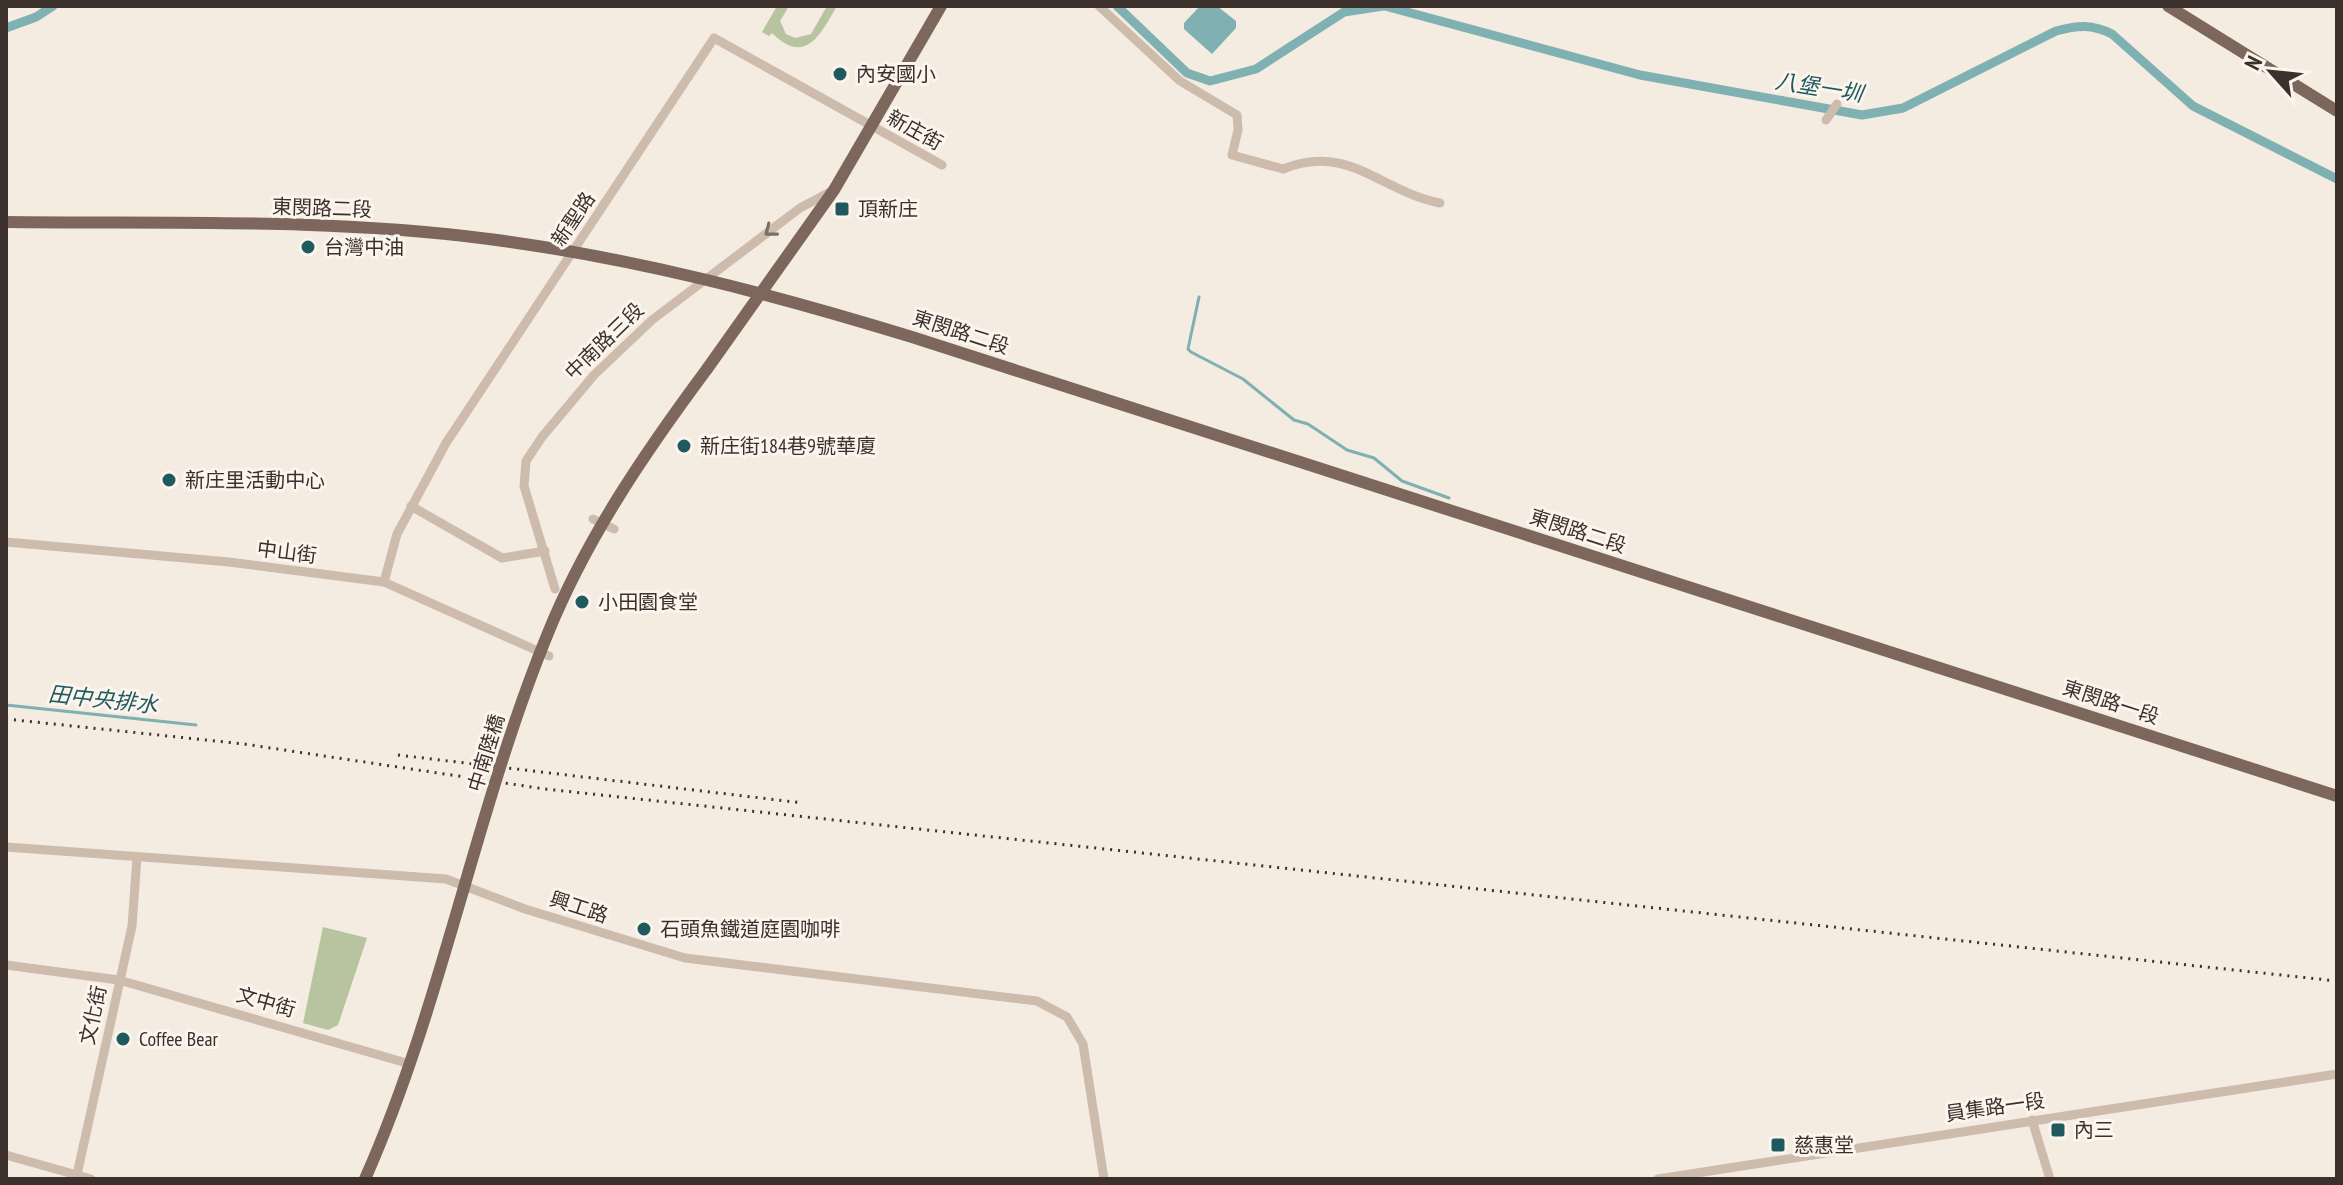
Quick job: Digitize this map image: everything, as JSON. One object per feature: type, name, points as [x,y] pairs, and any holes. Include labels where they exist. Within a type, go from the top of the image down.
[{"type":"main road","points":[[764,292],[834,190],[941,6]]},
{"type":"main road","points":[[2168,6],[2337,111]]},
{"type":"main road","name":"東閔路二段","points":[[6,222],[311,226],[460,236],[710,278],[764,292],[1872,647]]},
{"type":"main road","name":"中南陸橋","points":[[365,1179],[413,1062],[507,752],[549,630],[606,516],[764,292]]},
{"type":"main road","name":"東閔路一段","points":[[1872,647],[2337,796]]},
{"type":"street","points":[[1099,6],[1180,81],[1237,115],[1238,130],[1232,155],[1283,169],[1295,161],[1328,159],[1422,200],[1440,203]]},
{"type":"street","name":"新聖路","points":[[384,582],[397,534],[446,443],[714,38],[871,126]]},
{"type":"street","points":[[1826,120],[1837,104]]},
{"type":"street","name":"新庄街","points":[[871,126],[942,165]]},
{"type":"street","name":"中南路三段","points":[[555,589],[524,486],[526,461],[563,411],[621,347],[800,208],[834,190]]},
{"type":"street","points":[[411,506],[502,558],[545,551]]},
{"type":"street","points":[[593,519],[614,529]]},
{"type":"street","name":"中山街","points":[[6,542],[229,562],[384,582],[549,656]]},
{"type":"street","name":"興工路","points":[[6,847],[446,879],[525,909],[685,958],[1037,1001],[1067,1017],[1083,1044],[1104,1179]]},
{"type":"street","name":"文化街","points":[[76,1177],[132,926],[137,857]]},
{"type":"street","name":"文中街","points":[[6,965],[119,980],[403,1062]]},
{"type":"street","name":"員集路一段","points":[[1658,1179],[2337,1074]]},
{"type":"street","points":[[2032,1120],[2050,1179]]},
{"type":"street","points":[[6,1155],[91,1179]]},
{"type":"green space","points":[[777,6],[789,6],[780,21],[786,34],[795,38],[811,34],[827,6],[837,6],[811,42],[803,47],[794,47],[772,33],[769,36],[762,32]]},
{"type":"green space","points":[[323,927],[367,938],[338,1025],[328,1030],[303,1023]]},
{"type":"water","points":[[1200,6],[1217,6],[1236,21],[1236,28],[1212,54],[1184,29],[1184,23]]},
{"type":"waterway","name":"八堡一圳","points":[[6,28],[36,17],[53,6]]},
{"type":"waterway","name":"八堡一圳","points":[[1117,6],[1187,73],[1210,81],[1256,69],[1344,12],[1383,6]]},
{"type":"waterway","name":"八堡一圳","points":[[1385,6],[1640,75],[1862,115],[1903,108],[2056,31],[2091,27],[2112,34],[2193,106],[2337,179]]},
{"type":"waterway","name":"八堡一圳","points":[[1401,6],[1408,11]]},
{"type":"waterway","points":[[1199,297],[1188,349],[1191,352],[1243,379],[1294,420],[1308,424],[1347,450],[1374,458],[1402,481],[1449,498]]},
{"type":"waterway","name":"田中央排水","points":[[6,705],[196,725]]},
{"type":"railway","points":[[6,719],[244,744],[545,789],[2337,981]]},
{"type":"railway","points":[[398,755],[803,803]]},
{"type":"place","name":"內安國小","points":[[840,74]]},
{"type":"place","name":"頂新庄","points":[[842,209]]},
{"type":"place","name":"台灣中油","points":[[308,247]]},
{"type":"place","name":"新庄街184巷9號華廈","points":[[684,446]]},
{"type":"place","name":"新庄里活動中心","points":[[169,480]]},
{"type":"place","name":"小田園食堂","points":[[582,602]]},
{"type":"place","name":"石頭魚鐵道庭園咖啡","points":[[644,929]]},
{"type":"place","name":"Coffee Bear","points":[[123,1039]]},
{"type":"place","name":"內三","points":[[2058,1130]]},
{"type":"place","name":"慈惠堂","points":[[1778,1145]]}]
